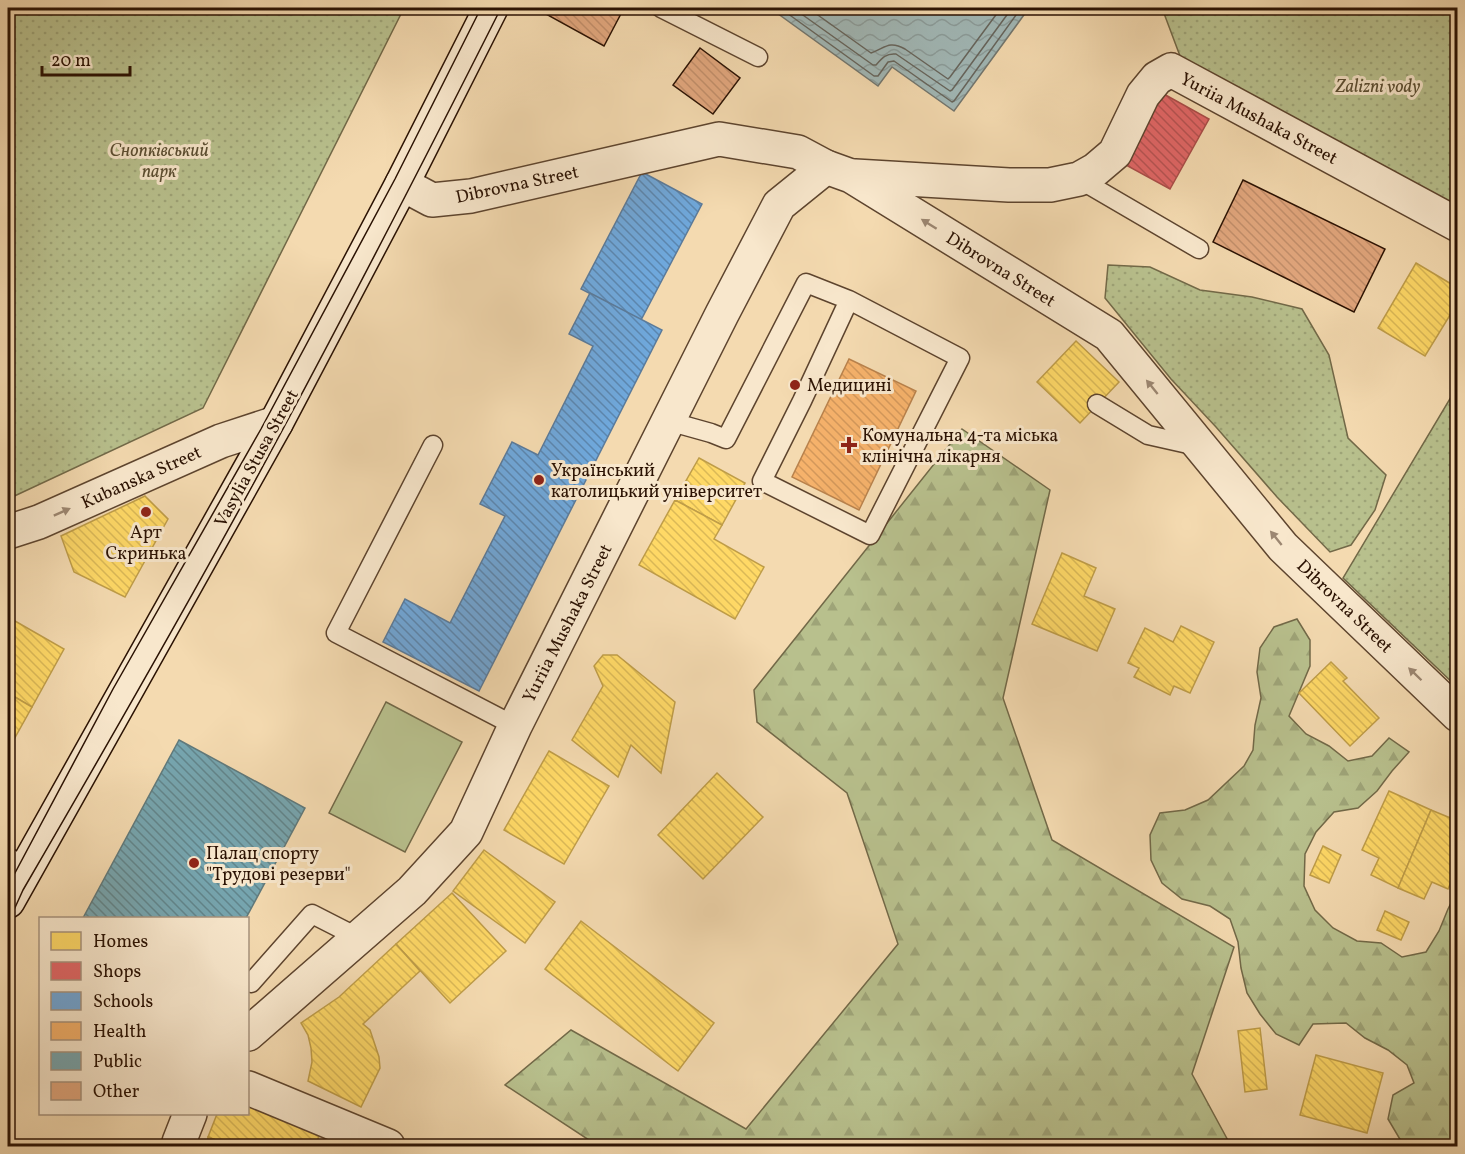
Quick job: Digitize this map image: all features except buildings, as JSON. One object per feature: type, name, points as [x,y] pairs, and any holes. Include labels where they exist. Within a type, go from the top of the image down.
[{"type":"street","name":"Vasylia Stusa Street","points":[[8,901],[17,862],[276,423],[402,184],[491,8]]},
{"type":"street","name":"Yuriia Mushaka Street","points":[[249,1033],[412,891],[466,832],[515,726],[779,205],[838,171],[1009,185],[1050,185],[1079,179],[1095,170],[1115,153],[1143,95],[1157,78],[1171,70],[1458,225]]},
{"type":"street","name":"Dibrovna Street","points":[[402,184],[432,200],[471,195],[719,139],[798,152],[838,171],[1109,335],[1283,547],[1458,715]]},
{"type":"street","points":[[779,205],[798,152]]},
{"type":"street","name":"Kubanska Street","points":[[8,532],[39,522],[221,441],[276,423]]},
{"type":"street","points":[[249,1088],[388,1146]]},
{"type":"street","points":[[179,1146],[189,1115]]},
{"type":"lane","points":[[661,8],[758,57]]},
{"type":"lane","points":[[1079,179],[1199,249]]},
{"type":"lane","points":[[668,421],[726,439],[806,283],[849,300],[960,358],[870,535],[762,481],[849,300]]},
{"type":"lane","points":[[1097,404],[1148,435],[1201,447]]},
{"type":"lane","points":[[433,445],[336,633],[515,726]]},
{"type":"lane","points":[[251,983],[312,914],[359,938]]},
{"type":"green space","name":"Снопківський парк","points":[[8,8],[404,8],[203,408],[8,499]]},
{"type":"green space","name":"Zalizni vody","points":[[1162,8],[1457,8],[1457,216],[1186,72]]},
{"type":"green space","points":[[1108,265],[1150,267],[1200,290],[1252,297],[1302,309],[1329,355],[1348,438],[1386,475],[1375,510],[1351,545],[1330,552],[1277,497],[1171,379],[1105,298]]},
{"type":"green space","points":[[1457,387],[1457,687],[1343,578]]},
{"type":"green space","points":[[962,429],[1050,490],[1003,698],[1052,840],[1234,947],[1192,1074],[1231,1146],[598,1146],[505,1085],[571,1030],[746,1129],[898,944],[847,793],[757,722],[754,690]]},
{"type":"green space","points":[[1297,619],[1310,640],[1310,666],[1289,716],[1306,734],[1329,746],[1348,761],[1372,756],[1389,738],[1409,752],[1377,791],[1358,808],[1334,812],[1316,832],[1305,854],[1304,886],[1315,910],[1333,928],[1357,941],[1381,943],[1402,957],[1426,952],[1439,931],[1457,891],[1457,1146],[1430,1146],[1401,1141],[1388,1119],[1393,1095],[1414,1083],[1407,1065],[1346,1023],[1313,1024],[1299,1045],[1276,1034],[1247,993],[1238,942],[1230,919],[1210,906],[1182,899],[1162,883],[1151,860],[1150,835],[1160,813],[1185,810],[1208,800],[1244,766],[1253,750],[1255,725],[1261,698],[1257,672],[1260,648],[1274,627]]},
{"type":"green space","points":[[386,702],[462,742],[405,852],[329,813]]},
{"type":"water","points":[[770,8],[1029,8],[954,111],[892,67],[878,86]]},
{"type":"tram line","points":[[8,886],[113,689],[261,429],[395,179],[481,8]]},
{"type":"tram line","points":[[8,923],[23,890],[220,545],[283,429],[394,219],[501,8]]},
{"type":"tram line","points":[[8,1128],[11,1146]]},
{"type":"place","name":"Медицині","points":[[795,385]]},
{"type":"place","name":"Комунальна 4-та міська клінічна лікарня","points":[[849,445]]},
{"type":"place","name":"Український католицький університет","points":[[539,480]]},
{"type":"place","name":"Арт Скринька","points":[[146,512]]},
{"type":"place","name":"Палац спорту \"Трудові резерви\"","points":[[194,863]]}]
